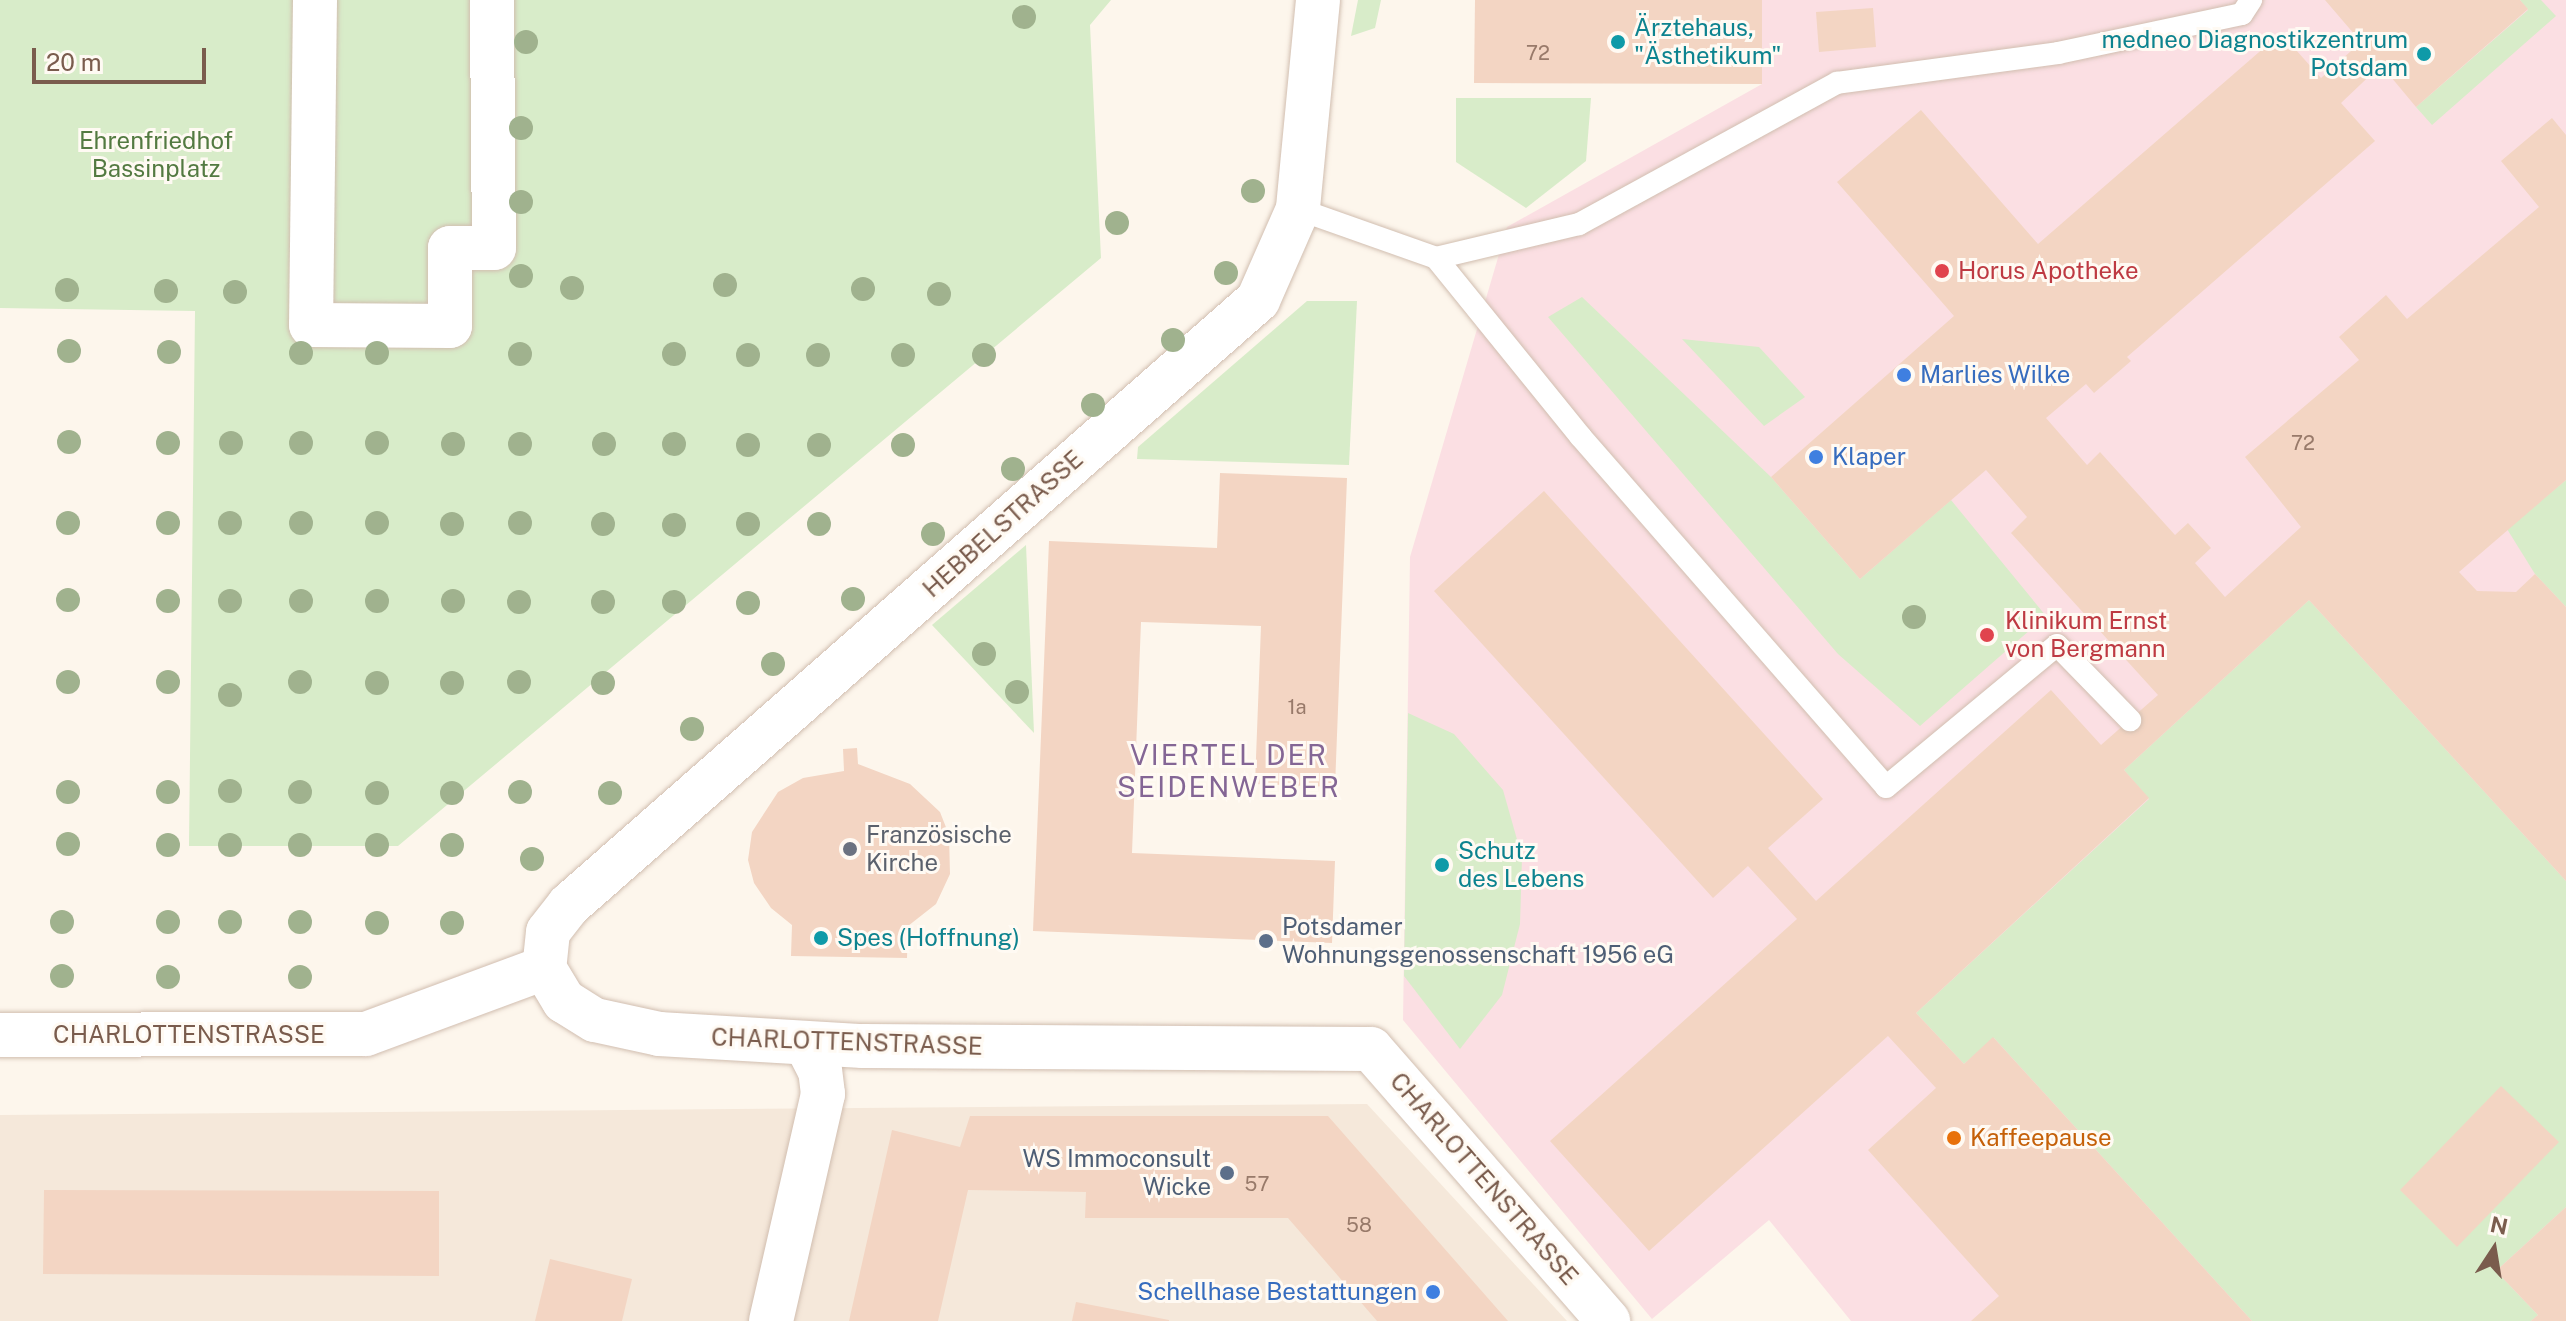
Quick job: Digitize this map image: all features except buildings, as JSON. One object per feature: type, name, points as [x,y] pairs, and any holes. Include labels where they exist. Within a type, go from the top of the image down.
[{"type":"street","points":[[315,0],[311,325],[450,326],[450,248],[494,248],[492,0]]},
{"type":"street","name":"HEBBELSTRASSE","points":[[544,968],[548,932],[569,905],[1258,300],[1298,209],[1318,0]]},
{"type":"street","name":"CHARLOTTENSTRASSE","points":[[0,1035],[366,1034],[544,968],[564,1001],[595,1020],[659,1034],[807,1045],[1371,1049],[1608,1321]]},
{"type":"street","points":[[771,1321],[823,1094],[820,1071],[807,1045]]},
{"type":"lane","points":[[1436,258],[1579,224],[1837,83],[2058,53],[2242,14],[2251,0]]},
{"type":"lane","points":[[1298,209],[1436,258],[1581,437],[1886,787],[2057,645],[2130,720]]},
{"type":"shaded area","name":"Klinikum Ernst von Bergmann","points":[[1762,0],[2566,0],[2566,1321],[1851,1321],[1769,1220],[1652,1319],[1403,1020],[1410,557],[1507,227],[1762,84]]},
{"type":"shaded area","points":[[1367,1104],[1567,1321],[0,1321],[0,1115]]},
{"type":"green space","name":"Ehrenfriedhof Bassinplatz","points":[[0,0],[1111,0],[1090,25],[1101,258],[398,846],[189,846],[195,311],[0,308]]},
{"type":"green space","points":[[1358,0],[1381,0],[1375,28],[1351,36]]},
{"type":"green space","points":[[2520,0],[2541,0],[2556,16],[2432,125],[2416,107],[2528,10]]},
{"type":"green space","points":[[1456,98],[1591,98],[1586,161],[1526,208],[1456,162]]},
{"type":"green space","points":[[1582,297],[1771,477],[1860,579],[1951,500],[2046,616],[1920,726],[1838,654],[1548,317]]},
{"type":"green space","points":[[1307,301],[1357,301],[1349,465],[1137,459],[1138,447]]},
{"type":"green space","points":[[1682,339],[1759,347],[1805,397],[1764,426]]},
{"type":"green space","points":[[2566,480],[2566,607],[2535,574],[2507,529]]},
{"type":"green space","points":[[1026,545],[1034,733],[932,625]]},
{"type":"green space","points":[[2309,600],[2566,881],[2566,1207],[2496,1271],[2538,1315],[2531,1321],[2252,1321],[1994,1038],[1964,1064],[1916,1013],[2149,799],[2124,770]]},
{"type":"green space","points":[[1408,713],[1454,734],[1503,790],[1522,857],[1520,924],[1502,995],[1460,1049],[1404,976]]},
{"type":"place","name":"Ärztehaus, \"Ästhetikum\"","points":[[1618,42]]},
{"type":"place","name":"medneo Diagnostikzentrum Potsdam","points":[[2424,54]]},
{"type":"place","name":"Horus Apotheke","points":[[1942,271]]},
{"type":"place","name":"Marlies Wilke","points":[[1904,375]]},
{"type":"place","name":"Klaper","points":[[1816,457]]},
{"type":"place","name":"Klinikum Ernst von Bergmann","points":[[1987,635]]},
{"type":"place","name":"Französische Kirche","points":[[850,849]]},
{"type":"place","name":"Schutz des Lebens","points":[[1442,865]]},
{"type":"place","name":"Spes (Hoffnung)","points":[[821,938]]},
{"type":"place","name":"Potsdamer Wohnungsgenossenschaft 1956 eG","points":[[1266,941]]},
{"type":"place","name":"Kaffeepause","points":[[1954,1138]]},
{"type":"place","name":"WS Immoconsult Wicke","points":[[1227,1173]]},
{"type":"place","name":"Schellhase Bestattungen","points":[[1433,1292]]},
{"type":"district","name":"VIERTEL DER SEIDENWEBER","points":[[1229,771]]}]
